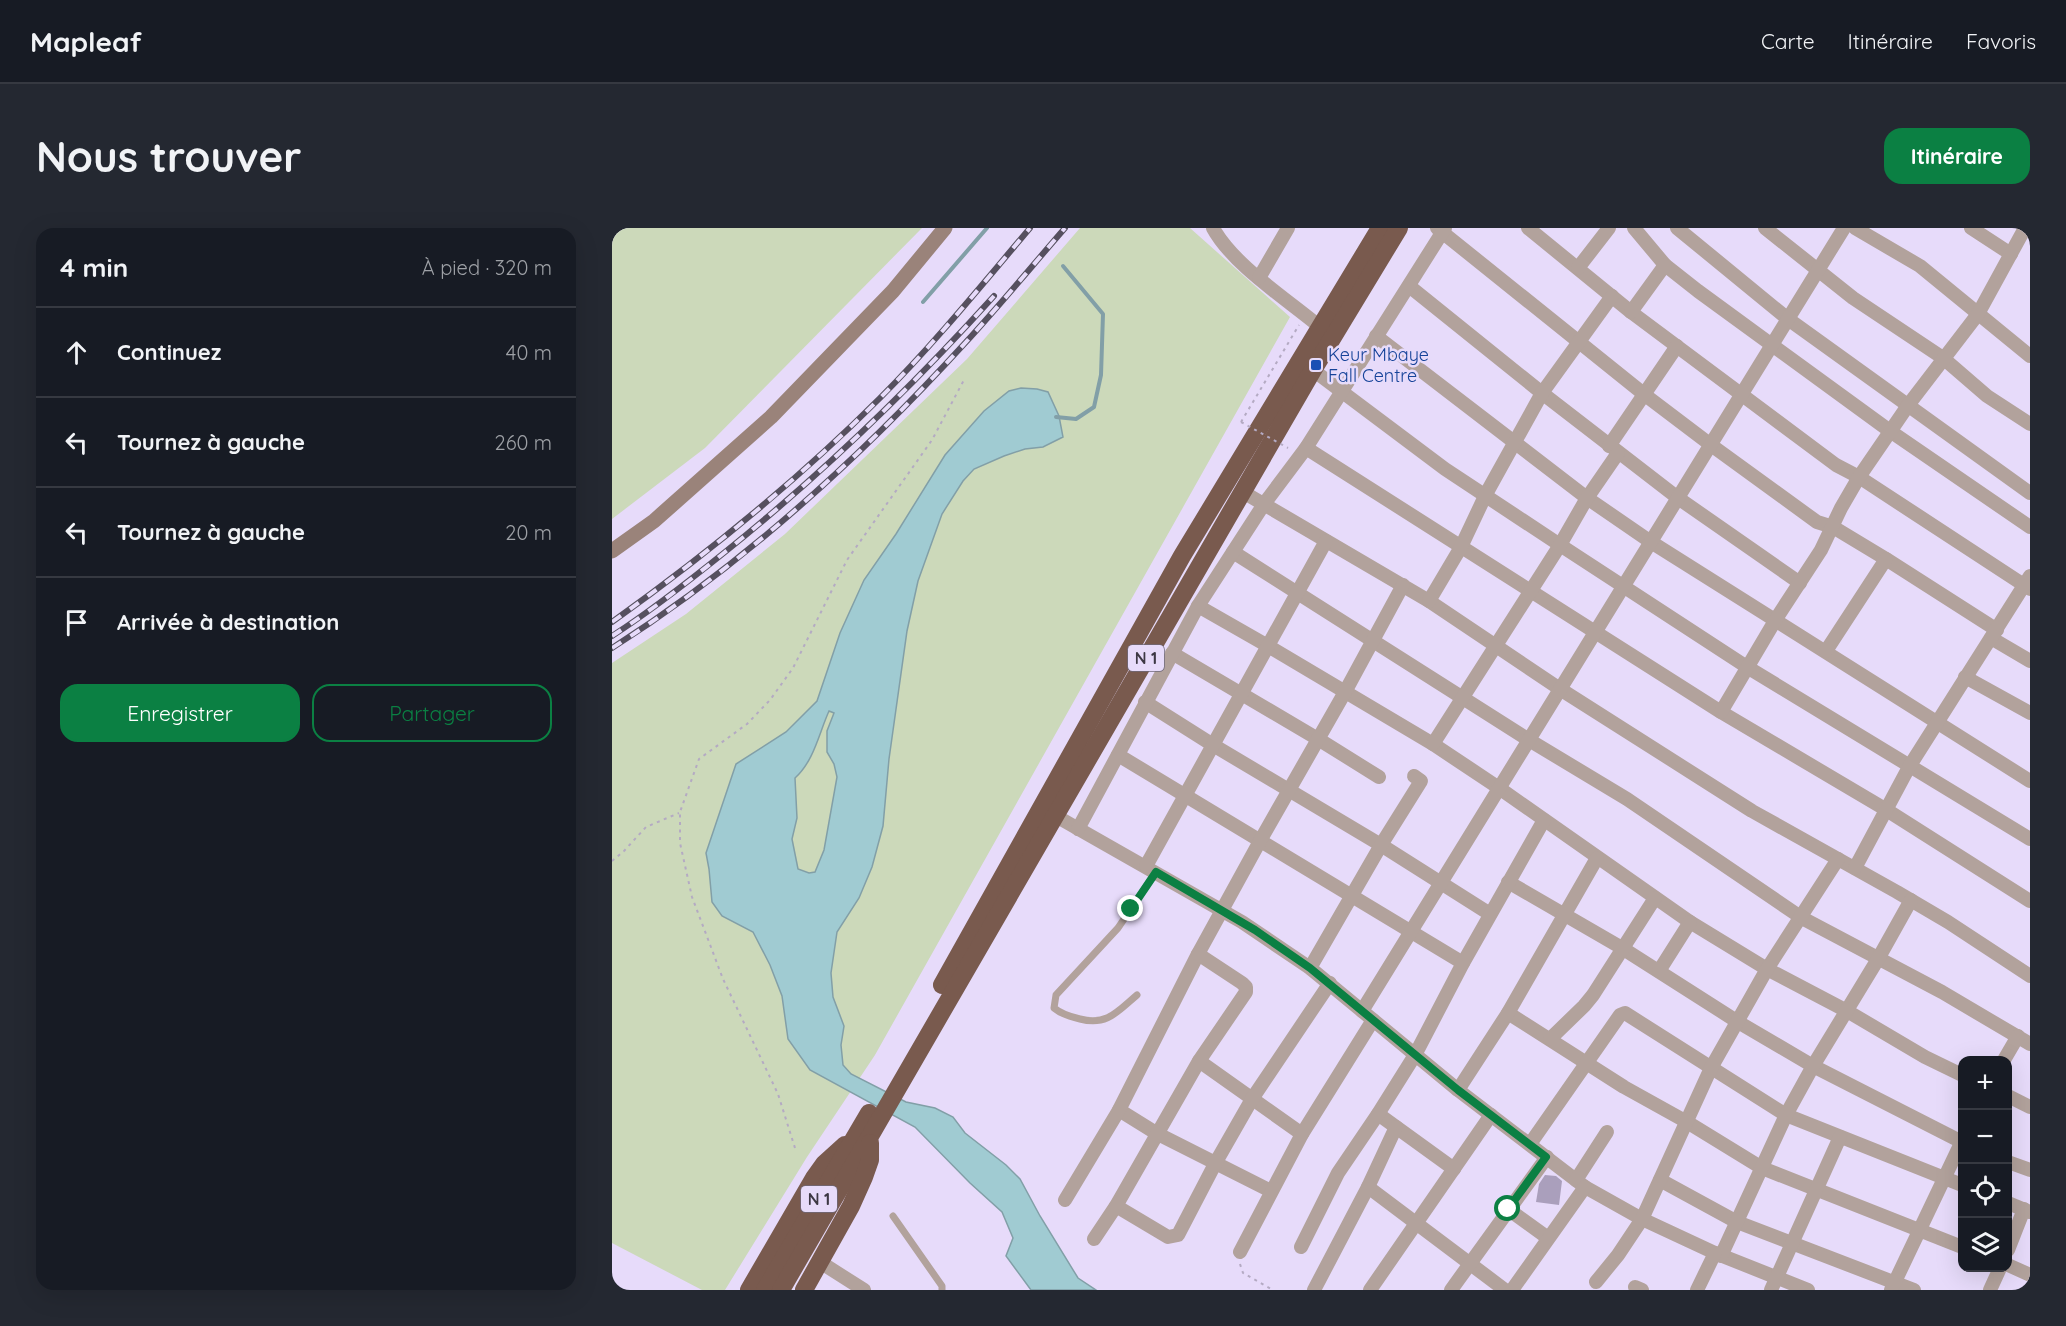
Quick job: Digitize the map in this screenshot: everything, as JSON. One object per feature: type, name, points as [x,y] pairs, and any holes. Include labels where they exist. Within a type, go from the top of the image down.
[{"type":"highway","name":"N 1","points":[[781,1290],[1182,556],[1380,228]]},
{"type":"highway","name":"N 1","points":[[891,1088],[1054,815],[1313,370],[1399,228]]},
{"type":"highway","name":"N 1","points":[[765,1290],[863,1137]]},
{"type":"highway","points":[[749,1290],[824,1164],[863,1137],[870,1160],[864,1177],[851,1206],[804,1290]]},
{"type":"street","points":[[612,551],[654,521],[771,417],[893,291],[945,228]]},
{"type":"street","points":[[1214,228],[1221,243],[1259,278],[1320,327]]},
{"type":"street","points":[[1259,278],[1288,228]]},
{"type":"street","points":[[1528,228],[1631,312],[1836,465],[1859,477],[2028,584],[1965,677],[1909,766],[1855,868]]},
{"type":"street","points":[[1578,267],[1609,228]]},
{"type":"street","points":[[1677,228],[1788,319],[2030,493]]},
{"type":"street","points":[[1765,228],[1853,298],[1943,358],[1987,396],[2030,424]]},
{"type":"street","points":[[1240,1252],[1411,932],[1844,228]]},
{"type":"street","points":[[1855,228],[1920,266],[2030,356]]},
{"type":"street","points":[[1971,228],[2011,254]]},
{"type":"street","points":[[1721,712],[1776,619],[1821,550],[1859,477],[1909,404],[1978,314],[2025,228]]},
{"type":"street","points":[[1078,829],[1198,606],[1264,504],[1306,448],[1343,391],[1410,286],[1441,229],[1578,342],[1711,445],[1817,522],[1833,527],[1886,559],[2030,661]]},
{"type":"street","points":[[1641,231],[1665,265],[1890,431],[2030,527]]},
{"type":"street","points":[[1631,312],[1665,265]]},
{"type":"street","points":[[1410,286],[1542,393],[1678,498],[1800,583]]},
{"type":"street","points":[[1429,601],[1461,547],[1486,494],[1542,393],[1612,296]]},
{"type":"street","points":[[1376,336],[1587,498],[1651,542],[2030,781]]},
{"type":"street","points":[[1432,744],[1560,545],[1645,395],[1677,346]]},
{"type":"street","points":[[1313,370],[1445,469],[1560,545],[1747,667],[2030,839]]},
{"type":"street","points":[[1306,448],[1721,712],[1886,809],[2030,901]]},
{"type":"street","points":[[1243,492],[1429,601],[1560,689],[1752,811],[1911,900],[2030,976]]},
{"type":"street","points":[[1151,869],[1185,796],[1326,540]]},
{"type":"street","points":[[1233,552],[1529,740],[1627,799],[1802,918],[1942,992],[2024,1040],[2008,1056]]},
{"type":"street","points":[[1826,651],[1886,559]]},
{"type":"street","points":[[1065,1200],[1119,1110],[1198,954],[1403,585]]},
{"type":"street","points":[[1198,606],[1432,744],[1499,788],[1690,922],[1767,969],[1958,1073]]},
{"type":"street","points":[[1172,653],[1379,777]]},
{"type":"street","points":[[1965,677],[2030,713]]},
{"type":"street","points":[[1145,702],[1490,914]]},
{"type":"street","points":[[1118,755],[1463,963]]},
{"type":"street","points":[[1310,968],[1421,781],[1414,776]]},
{"type":"street","points":[[1054,815],[1255,930],[1310,968],[1458,1090],[1581,1183],[1642,1219],[1718,1254],[1774,1284],[1808,1290]]},
{"type":"street","points":[[1302,1247],[1338,1173],[1415,1055],[1463,963],[1544,820]]},
{"type":"street","points":[[1458,1090],[1508,1013],[1597,858]]},
{"type":"street","points":[[1596,1282],[1618,1256],[1642,1219],[1711,1068],[1767,969],[1838,859]]},
{"type":"street","points":[[1508,882],[1622,948],[1738,1022],[1813,1066],[1958,1139]]},
{"type":"street","points":[[1550,1039],[1584,1006],[1655,898]]},
{"type":"street","points":[[1697,1290],[1737,1222],[1786,1115],[1911,900]]},
{"type":"street","points":[[1659,971],[1690,922]]},
{"type":"street","points":[[1094,1239],[1116,1206],[1199,1061],[1246,993],[1246,987],[1242,983],[1198,954]]},
{"type":"street","points":[[1116,1206],[1168,1237],[1173,1238],[1178,1235],[1252,1099],[1330,983]]},
{"type":"street","points":[[1530,1144],[1586,1062],[1620,1015],[1625,1012],[1786,1115],[1958,1183]]},
{"type":"street","points":[[1508,1013],[1624,1087],[1762,1168],[1958,1245]]},
{"type":"street","points":[[1199,1061],[1302,1134]]},
{"type":"street","points":[[2012,1098],[2030,1107]]},
{"type":"street","points":[[1119,1110],[1156,1133],[1271,1191]]},
{"type":"street","points":[[1378,1114],[1454,1169]]},
{"type":"street","points":[[1370,1290],[1491,1115]]},
{"type":"street","points":[[1314,1290],[1396,1128]]},
{"type":"street","points":[[1512,1290],[1548,1239],[1581,1183],[1607,1132]]},
{"type":"street","points":[[1774,1284],[1840,1137]]},
{"type":"street","points":[[1893,1286],[1958,1149]]},
{"type":"street","points":[[1451,1290],[1546,1157]]},
{"type":"street","points":[[2012,1164],[2030,1170]]},
{"type":"street","points":[[1660,1180],[1737,1222],[1893,1286],[1914,1290]]},
{"type":"street","points":[[1368,1187],[1505,1290]]},
{"type":"street","points":[[2012,1205],[2027,1210],[2012,1240]]},
{"type":"street","points":[[1508,1209],[1548,1239]]},
{"type":"street","points":[[820,1262],[864,1290]]},
{"type":"street","points":[[2012,1267],[2030,1275]]},
{"type":"street","points":[[1990,1290],[1998,1272]]},
{"type":"lane","points":[[1137,995],[1103,1021],[1091,1022],[1074,1018],[1054,1008],[1056,995],[1118,928],[1151,869]]},
{"type":"lane","points":[[893,1216],[942,1286],[942,1290]]},
{"type":"path","points":[[1288,448],[1241,422],[1305,314]]},
{"type":"path","points":[[795,1149],[778,1094],[723,979],[692,897],[680,843],[680,812],[699,759],[747,724],[770,700],[793,668],[847,560],[932,440],[966,378]]},
{"type":"path","points":[[612,861],[646,826],[680,812]]},
{"type":"path","points":[[1240,1252],[1239,1263],[1243,1273],[1274,1290]]},
{"type":"shaded area","points":[[612,228],[922,228],[705,448],[612,519]]},
{"type":"shaded area","points":[[1080,228],[1190,228],[1290,317],[875,1055],[807,1157],[725,1290],[702,1290],[612,1243],[612,663],[686,614],[785,534],[967,359]]},
{"type":"shaded area","points":[[1021,388],[1048,392],[1059,416],[1063,437],[1043,447],[1025,449],[974,469],[963,481],[942,514],[918,581],[907,631],[889,759],[883,826],[872,867],[859,898],[837,932],[831,973],[833,997],[844,1026],[841,1045],[843,1065],[851,1074],[906,1102],[935,1108],[953,1117],[965,1133],[1020,1179],[1078,1278],[1096,1290],[1031,1290],[1006,1256],[1013,1238],[1002,1212],[915,1127],[810,1070],[788,1039],[782,996],[770,965],[753,932],[722,916],[712,902],[706,853],[736,764],[786,732],[817,701],[840,633],[864,580],[896,534],[945,455],[984,411],[1009,391]],"holes":[[[829,711],[834,713],[827,731],[827,752],[834,764],[837,777],[824,850],[815,872],[809,873],[798,869],[792,839],[797,818],[795,778],[807,763]]]},
{"type":"building","points":[[1545,1175],[1556,1176],[1562,1181],[1559,1205],[1536,1202],[1539,1184]]},
{"type":"waterway","points":[[923,302],[987,228]]},
{"type":"waterway","points":[[1056,417],[1076,419],[1094,407],[1101,375],[1103,314],[1063,266]]},
{"type":"railway","points":[[612,622],[750,516],[849,429],[919,357],[1030,228]]},
{"type":"railway","points":[[612,648],[661,616],[754,545],[843,467],[966,342],[1065,228]]},
{"type":"railway","points":[[612,636],[684,585],[831,461],[931,364],[994,296]]},
{"type":"place","name":"Keur Mbaye Fall Centre","points":[[1316,365]]},
{"type":"route","points":[[1131,909],[1156,872],[1255,930],[1330,983],[1458,1090],[1546,1157],[1508,1209]]}]
